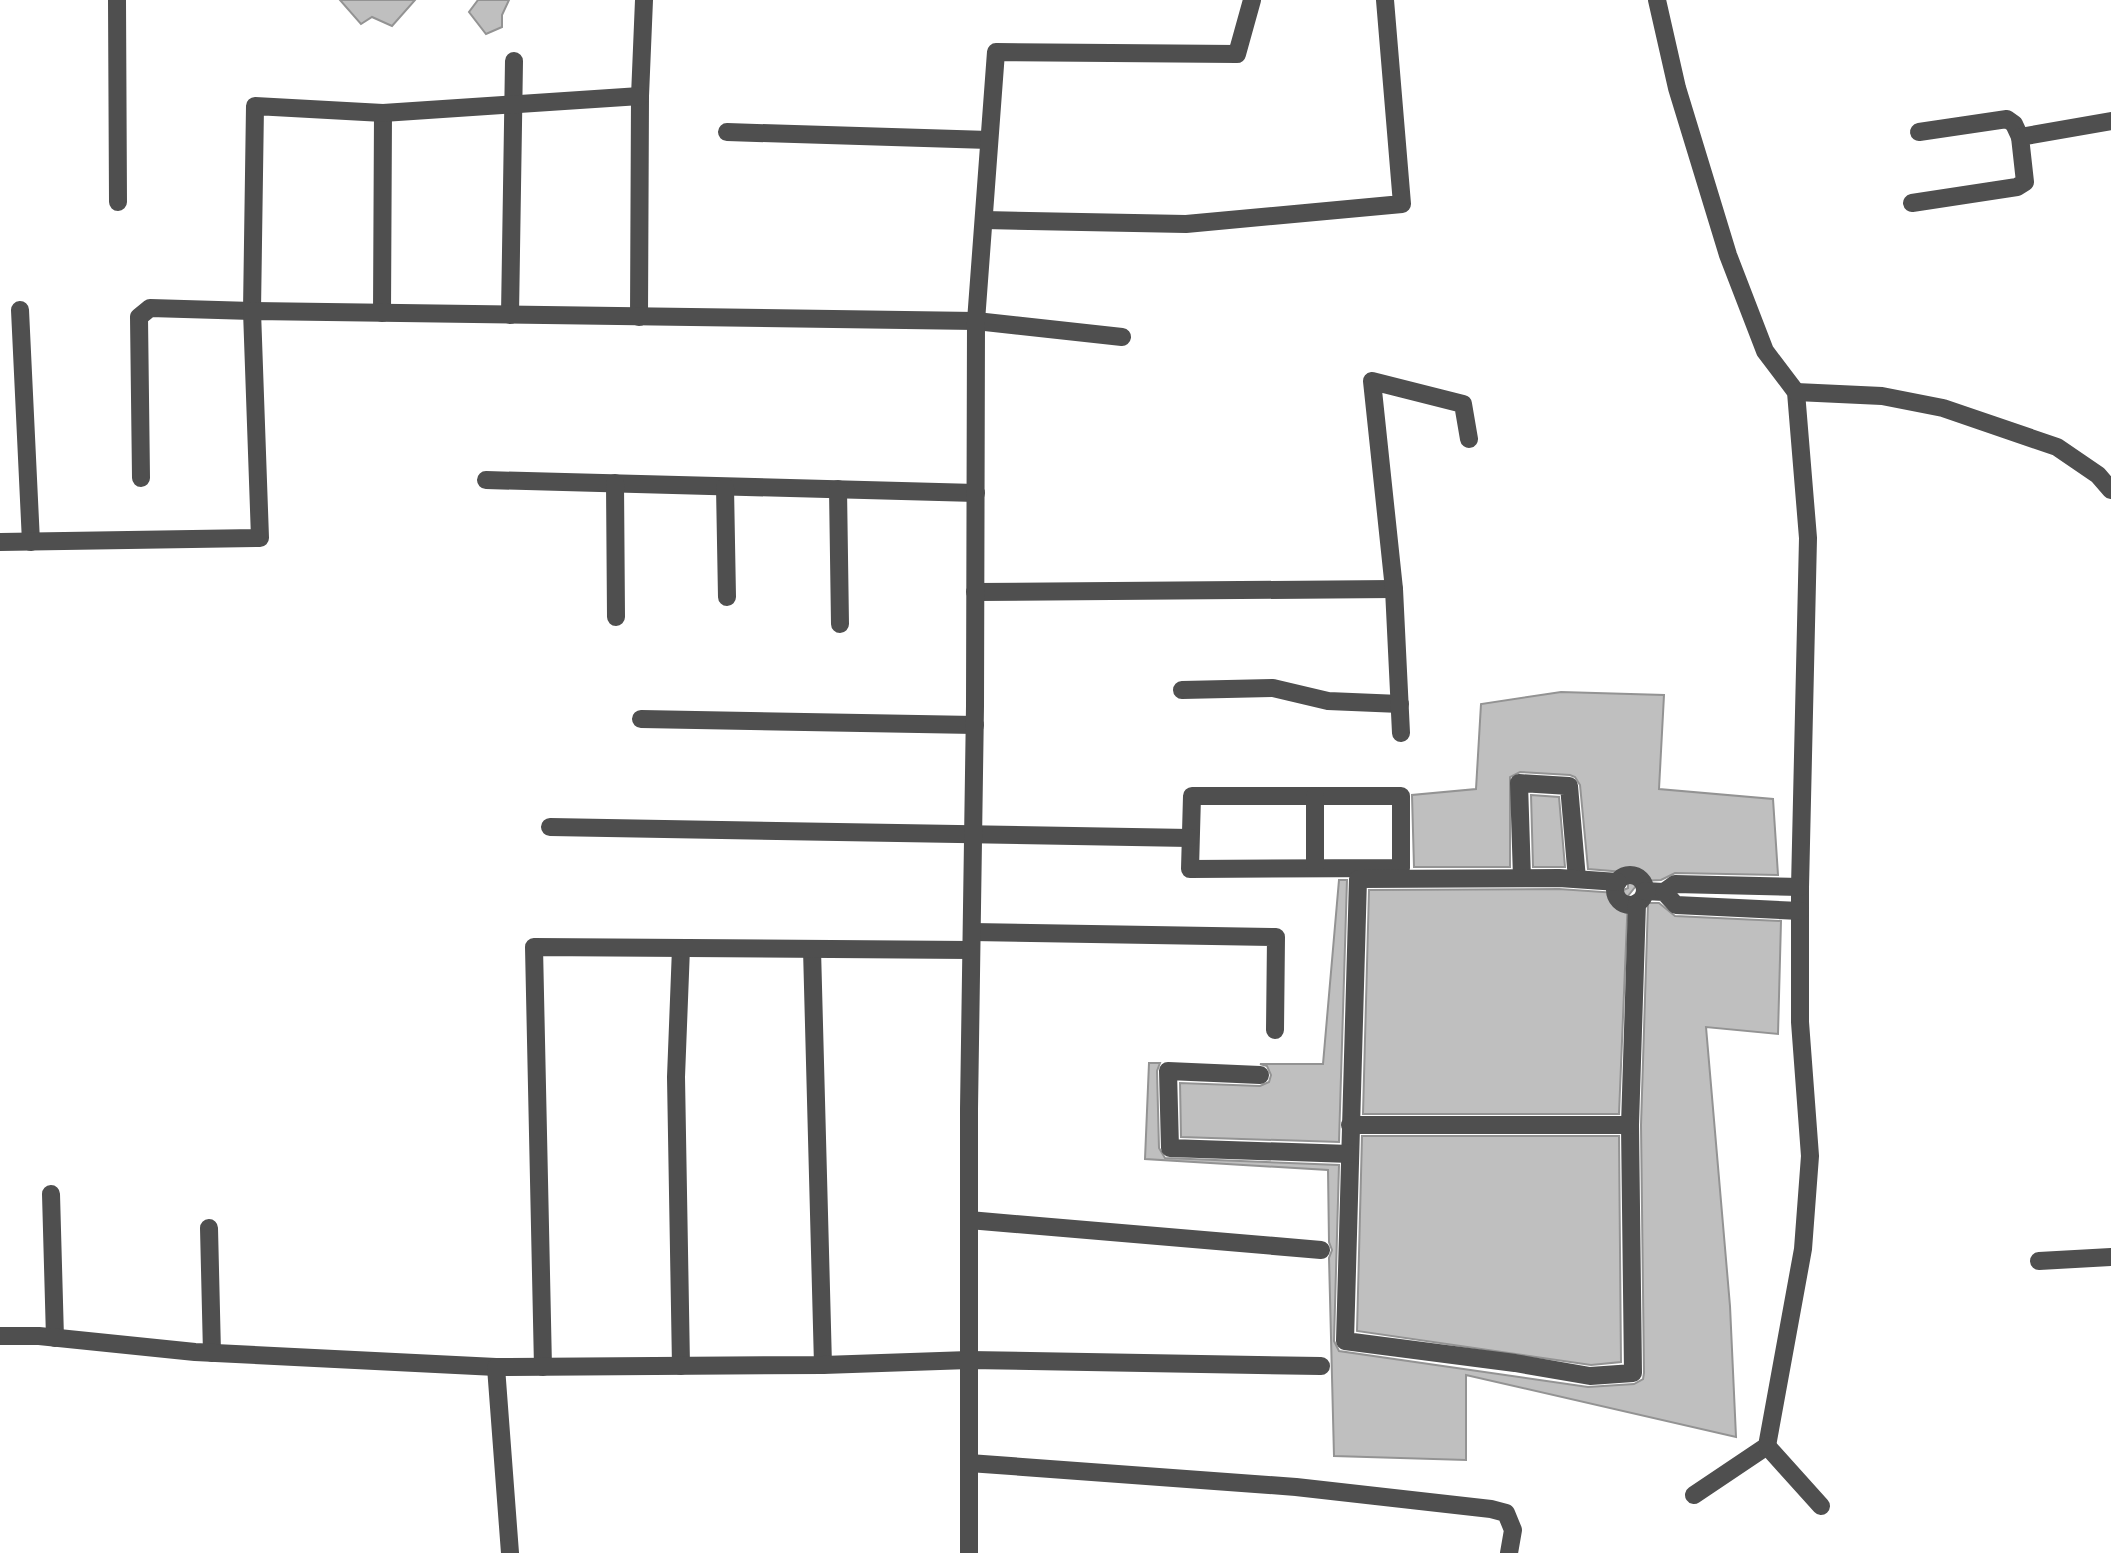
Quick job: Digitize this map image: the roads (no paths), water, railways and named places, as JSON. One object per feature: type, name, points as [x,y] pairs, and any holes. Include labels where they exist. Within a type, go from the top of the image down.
[{"type":"street","points":[[117,0],[118,202]]},
{"type":"street","points":[[639,317],[640,96],[645,0]]},
{"type":"street","points":[[969,1553],[976,321],[996,52],[1237,54],[1252,0]]},
{"type":"street","points":[[984,220],[1186,224],[1402,204],[1385,0]]},
{"type":"street","points":[[1657,0],[1677,88],[1728,255],[1765,351],[1796,392],[1808,538],[1800,887],[1800,1022],[1810,1156],[1802,1250],[1767,1447],[1693,1496]]},
{"type":"street","points":[[510,315],[514,61]]},
{"type":"street","points":[[0,542],[260,538],[252,311],[255,106],[383,113],[640,96]]},
{"type":"street","points":[[382,313],[383,113]]},
{"type":"street","points":[[1912,203],[2017,187],[2025,182],[2026,174],[2020,138],[2014,124],[2007,119],[1919,132]]},
{"type":"street","points":[[2020,138],[2111,121]]},
{"type":"street","points":[[727,132],[989,140]]},
{"type":"street","points":[[141,478],[139,317],[150,308],[976,321],[1122,337]]},
{"type":"street","points":[[20,310],[31,542]]},
{"type":"street","points":[[1401,733],[1394,589],[1372,381],[1463,404],[1469,439]]},
{"type":"street","points":[[1796,392],[1882,396],[1943,408],[2057,447],[2098,475],[2111,490]]},
{"type":"street","points":[[486,480],[976,493]]},
{"type":"street","points":[[615,484],[616,617]]},
{"type":"street","points":[[725,487],[727,597]]},
{"type":"street","points":[[838,489],[840,624]]},
{"type":"street","points":[[975,592],[1394,589]]},
{"type":"street","points":[[1182,690],[1273,688],[1328,701],[1400,704]]},
{"type":"street","points":[[641,719],[975,725]]},
{"type":"street","points":[[1522,878],[1519,783],[1569,786],[1577,879]]},
{"type":"street","points":[[1192,796],[1401,796],[1401,868],[1190,869],[1191,838],[1192,796]]},
{"type":"street","points":[[1315,796],[1315,868]]},
{"type":"street","points":[[550,827],[1191,838]]},
{"type":"street","points":[[1641,897],[1630,1125],[1633,1373],[1590,1376],[1345,1341],[1358,879],[1522,878],[1618,882],[1615,891],[1619,900],[1628,904],[1641,897],[1664,892],[1675,884],[1800,887]]},
{"type":"street","points":[[1664,892],[1676,905],[1800,911]]},
{"type":"street","points":[[543,1367],[534,947],[812,949],[971,941],[1276,937],[1275,1030]]},
{"type":"street","points":[[681,948],[676,1077],[681,1366]]},
{"type":"street","points":[[812,949],[823,1365]]},
{"type":"street","points":[[1260,1075],[1168,1071],[1170,1148],[1350,1154]]},
{"type":"street","points":[[1350,1125],[1630,1125]]},
{"type":"street","points":[[51,1194],[55,1338]]},
{"type":"street","points":[[969,1220],[1321,1251]]},
{"type":"street","points":[[209,1228],[212,1353]]},
{"type":"street","points":[[2039,1261],[2111,1257]]},
{"type":"street","points":[[0,1336],[55,1338],[212,1353],[496,1367],[823,1365],[969,1360],[1321,1366]]},
{"type":"street","points":[[496,1367],[510,1553]]},
{"type":"street","points":[[1767,1447],[1821,1506]]},
{"type":"street","points":[[969,1463],[1296,1487],[1491,1509],[1506,1513],[1513,1530],[1509,1553]]}]
